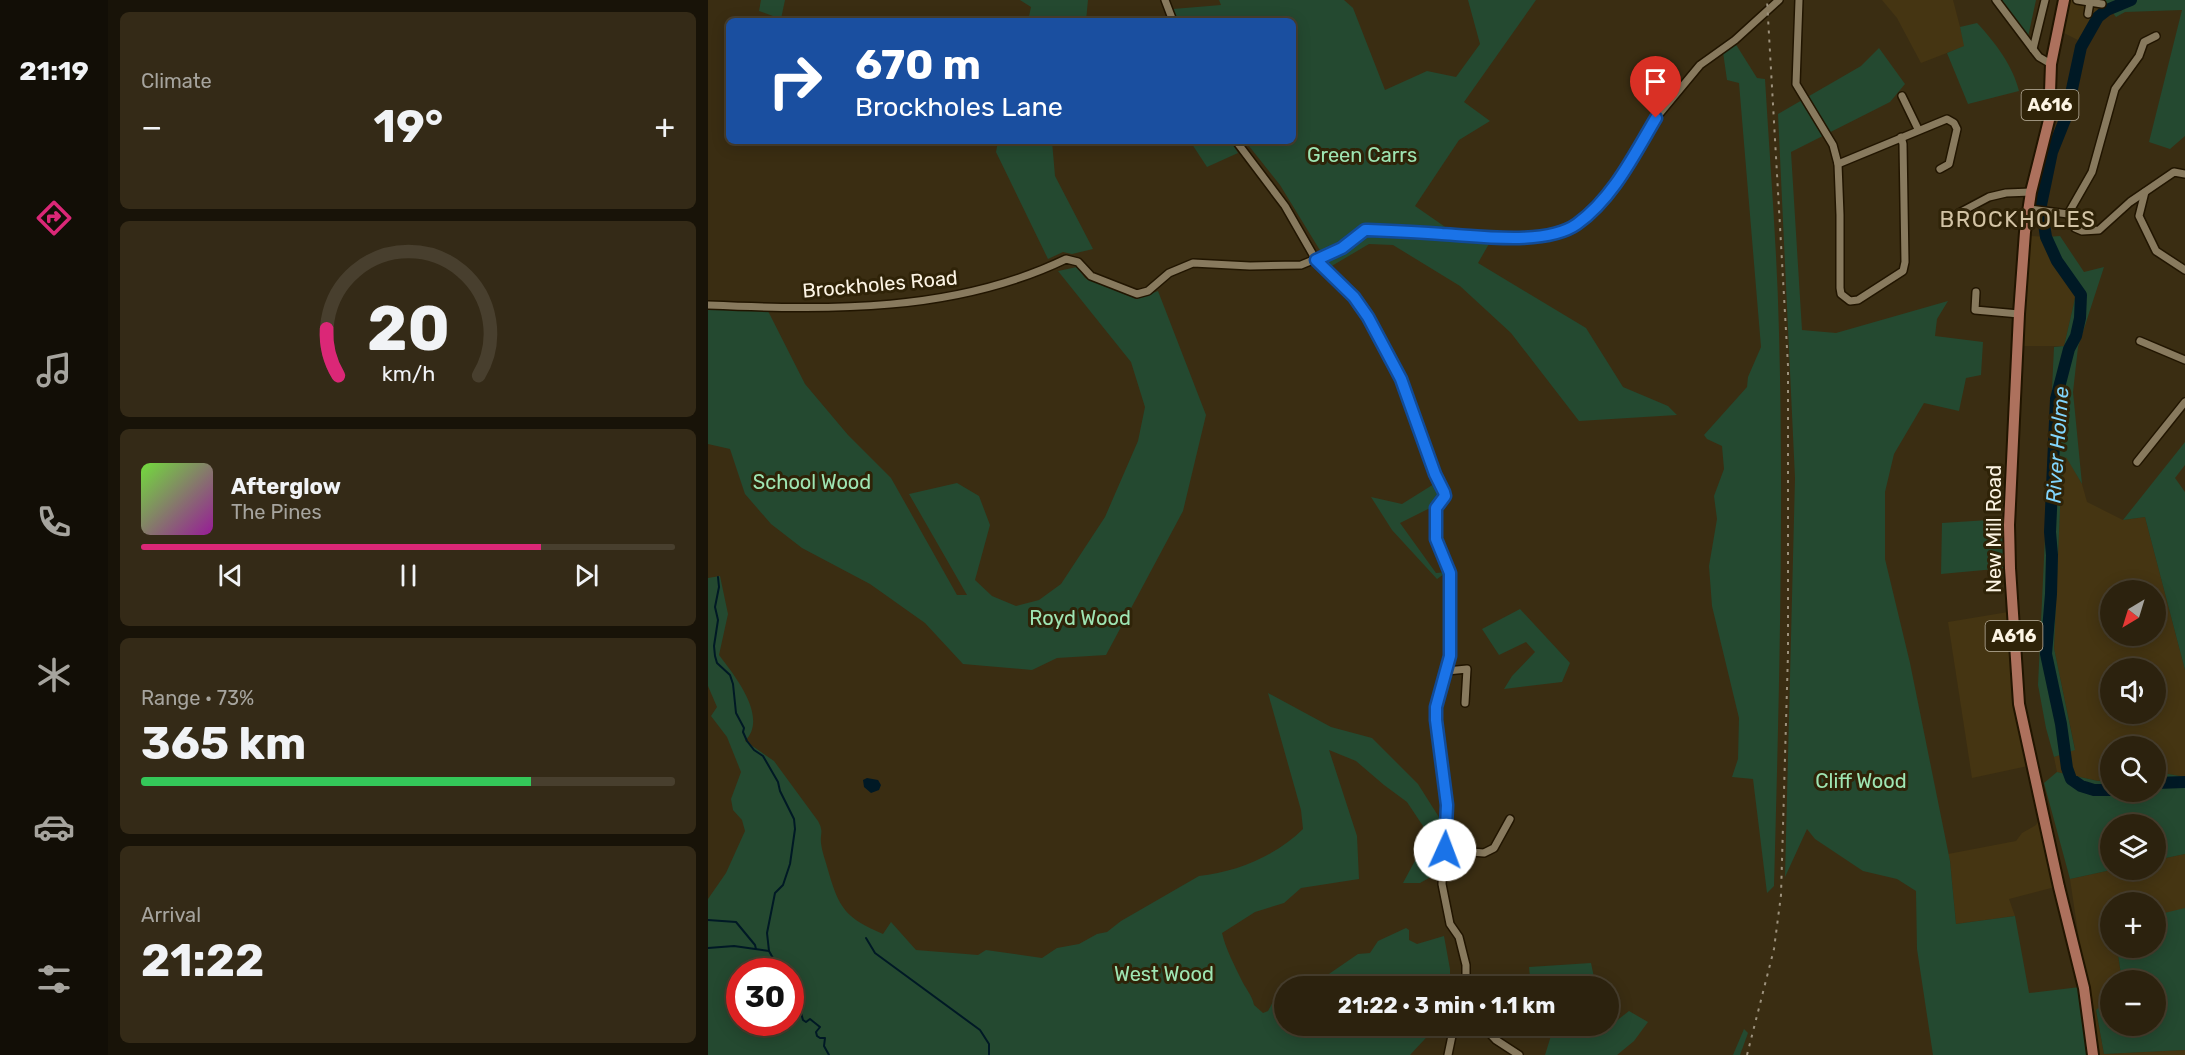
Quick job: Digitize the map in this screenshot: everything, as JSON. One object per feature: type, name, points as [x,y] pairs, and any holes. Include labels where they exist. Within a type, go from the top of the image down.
[{"type":"main road","name":"New Mill Road","points":[[2064,0],[2051,64],[2049,120],[2031,192],[2032,209],[2019,314],[2009,525],[2017,687],[2026,740],[2084,988],[2093,1055]]},
{"type":"street","points":[[1165,0],[1172,18]]},
{"type":"street","points":[[1316,260],[1342,248],[1365,230],[1518,238],[1556,234],[1575,225],[1588,215],[1619,180],[1656,118],[1700,65],[1735,40],[1779,0]]},
{"type":"street","points":[[1799,0],[1796,84],[1833,145],[1838,164],[1840,288],[1841,294],[1850,301],[1858,300],[1903,271],[1905,203],[1901,137]]},
{"type":"street","points":[[1996,0],[2033,49],[2043,60],[2051,64]]},
{"type":"street","points":[[2033,49],[2045,0]]},
{"type":"street","points":[[2078,0],[2102,4]]},
{"type":"street","points":[[2088,14],[2090,2]]},
{"type":"street","points":[[2068,214],[2092,172],[2115,89],[2139,56],[2141,40],[2156,36]]},
{"type":"street","points":[[1902,96],[1918,129]]},
{"type":"street","points":[[1838,164],[1918,129],[1947,119],[1954,123],[1957,129],[1949,164],[1941,169]]},
{"type":"street","points":[[1238,144],[1285,206],[1316,260],[1354,297],[1368,317],[1401,379],[1435,474],[1444,492],[1445,496],[1436,508],[1436,539],[1450,573],[1450,656],[1436,707],[1447,805],[1442,884],[1450,924],[1459,936],[1466,965],[1466,976]]},
{"type":"street","points":[[2068,214],[2075,228],[2082,231],[2099,230],[2130,202],[2174,172],[2185,174]]},
{"type":"street","points":[[1959,213],[1989,196],[2031,192]]},
{"type":"street","points":[[2145,192],[2139,216],[2156,251],[2185,270]]},
{"type":"street","points":[[2032,209],[2068,214]]},
{"type":"street","name":"Brockholes Road","points":[[708,305],[814,309],[928,300],[979,291],[1037,272],[1066,259],[1078,262],[1091,276],[1137,294],[1148,291],[1169,273],[1187,264],[1301,265],[1316,260]]},
{"type":"street","points":[[1976,292],[1975,310],[2019,314]]},
{"type":"street","points":[[2140,341],[2185,360]]},
{"type":"street","points":[[2137,462],[2185,402]]},
{"type":"street","points":[[1447,670],[1467,669],[1465,703]]},
{"type":"street","points":[[1445,850],[1484,853],[1490,851],[1494,848],[1510,819]]},
{"type":"street","points":[[1449,1055],[1452,1036]]},
{"type":"street","points":[[1492,1036],[1519,1055]]},
{"type":"shaded area","points":[[1882,0],[1953,0],[1965,46],[1921,63],[1897,18]]},
{"type":"shaded area","points":[[2071,0],[2103,0],[2080,41],[2062,32]]},
{"type":"shaded area","points":[[2030,236],[2047,237],[2076,294],[2064,346],[2021,346]]},
{"type":"shaded area","points":[[2066,456],[2082,484],[2087,502],[2123,520],[2145,517],[2161,580],[2100,580],[2100,646],[2166,646],[2166,597],[2185,670],[2185,777],[2166,774],[2166,736],[2100,736],[2100,781],[2057,772],[2054,757],[2075,749],[2054,648],[2061,486]]},
{"type":"shaded area","points":[[2008,612],[2013,697],[2028,766],[1972,778],[1948,622]]},
{"type":"shaded area","points":[[2039,819],[2055,887],[2009,899],[2015,916],[1956,924],[1948,854],[2016,841],[2022,833],[2036,825]]},
{"type":"shaded area","points":[[2185,854],[2185,908],[2182,910],[2166,913],[2166,892],[2100,892],[2100,958],[2119,958],[2120,970],[2100,970],[2100,1007],[2096,1011],[2104,1054],[2185,1050],[2185,1055],[2096,1055],[2070,879],[2100,872],[2100,880],[2166,880],[2166,858]]},
{"type":"green space","points":[[761,0],[785,0],[781,18],[759,11]]},
{"type":"green space","points":[[1020,0],[1088,0],[1086,18],[1029,18],[1031,7]]},
{"type":"green space","name":"Green Carrs","points":[[1219,0],[1344,0],[1353,8],[1385,90],[1427,71],[1456,77],[1480,44],[1468,0],[1536,0],[1464,102],[1490,121],[1459,140],[1415,206],[1451,231],[1366,225],[1321,252],[1280,185],[1247,144],[1296,144],[1296,18],[1176,18],[1173,9],[1221,5]]},
{"type":"green space","points":[[2001,0],[2036,0],[2028,37]]},
{"type":"green space","points":[[2103,0],[2185,0],[2185,136],[2170,149],[2149,142],[2182,10],[2125,12],[2116,17]]},
{"type":"green space","points":[[1977,23],[2002,55],[2019,91],[1968,104],[1947,53],[1964,46],[1960,27]]},
{"type":"green space","points":[[1735,43],[1757,78],[1765,79],[1778,300],[1781,471],[1779,679],[1774,886],[1767,893],[1753,779],[1732,777],[1738,759],[1739,718],[1712,606],[1709,566],[1717,519],[1714,496],[1724,469],[1722,446],[1707,439],[1704,435],[1747,387],[1748,377],[1761,347],[1739,83],[1727,80],[1723,52]]},
{"type":"green space","name":"Cliff Wood","points":[[1879,48],[1905,84],[1890,102],[1791,152],[1802,330],[1836,333],[1948,301],[1937,319],[1935,336],[1983,342],[1981,375],[1966,378],[1959,411],[1924,403],[1894,454],[1885,492],[1885,559],[1910,663],[1950,861],[1956,924],[2015,916],[2029,993],[2080,987],[2089,1055],[1933,1055],[1917,949],[1916,891],[1897,879],[1863,871],[1815,839],[1807,829],[1785,877],[1795,478],[1778,114],[1861,66]]},
{"type":"green space","points":[[997,144],[1052,144],[1055,176],[1093,249],[1072,254],[1063,252],[1048,259],[996,152]]},
{"type":"green space","points":[[1192,144],[1233,144],[1238,153],[1207,167]]},
{"type":"green space","points":[[1365,233],[1490,242],[1478,263],[1586,328],[1623,387],[1668,406],[1677,415],[1579,421],[1511,333],[1460,286],[1393,245],[1369,244],[1330,267],[1323,261],[1340,253]]},
{"type":"green space","points":[[2060,236],[2084,272],[2104,267],[2078,347],[2073,392],[2082,484],[2066,457],[2061,486],[2054,648],[2075,750],[2054,757],[2038,685],[2054,347],[2064,346],[2076,294],[2047,237]]},
{"type":"green space","points":[[1077,267],[1085,278],[1132,297],[1142,297],[1158,291],[1206,415],[1183,511],[1106,655],[1057,658],[1032,670],[963,664],[925,623],[870,584],[802,548],[771,524],[745,494],[730,449],[708,444],[708,308],[768,311],[805,384],[848,435],[891,478],[957,595],[967,595],[909,494],[957,483],[979,496],[990,525],[975,580],[992,596],[1016,606],[1039,600],[1061,584],[1105,517],[1138,441],[1145,407],[1131,362],[1058,271]]},
{"type":"green space","points":[[2185,442],[2185,465],[2175,478],[2185,492],[2185,670],[2166,597],[2166,580],[2161,580],[2145,517],[2123,520]]},
{"type":"green space","points":[[1434,484],[1438,496],[1434,506],[1400,523],[1436,573],[1447,572],[1437,579],[1392,530],[1371,497],[1402,504]]},
{"type":"green space","points":[[2004,519],[2006,568],[1941,574],[1942,523]]},
{"type":"green space","name":"West Wood","points":[[720,576],[728,614],[719,655],[747,696],[751,709],[753,720],[751,731],[745,741],[774,761],[818,821],[822,850],[840,903],[860,923],[883,934],[891,922],[916,950],[978,955],[986,950],[1042,958],[1057,948],[1079,944],[1097,934],[1107,932],[1121,921],[1199,876],[1227,871],[1255,861],[1292,839],[1303,829],[1301,810],[1268,693],[1331,727],[1372,738],[1418,784],[1442,822],[1438,873],[1420,883],[1403,883],[1418,855],[1423,826],[1407,802],[1356,761],[1329,750],[1357,836],[1359,879],[1301,888],[1284,903],[1255,912],[1222,933],[1230,957],[1254,1005],[1263,1013],[1268,1011],[1274,1000],[1274,1036],[1428,1036],[1410,1055],[708,1055],[708,899],[726,873],[745,831],[742,820],[733,810],[731,799],[741,772],[727,737],[711,716],[717,707],[708,686],[708,578]]},
{"type":"green space","points":[[1520,609],[1570,663],[1562,682],[1504,689],[1512,676],[1535,652],[1526,642],[1499,655],[1482,629]]},
{"type":"green space","points":[[2057,772],[2100,781],[2100,802],[2166,802],[2166,774],[2185,777],[2185,854],[2166,858],[2166,814],[2100,814],[2100,872],[2070,879],[2044,783]]},
{"type":"green space","points":[[2185,908],[2185,1050],[2104,1054],[2101,1036],[2166,1036],[2166,970],[2120,970],[2119,958],[2166,958],[2166,913]]},
{"type":"green space","points":[[1406,928],[1409,930],[1409,940],[1417,944],[1444,936],[1450,976],[1326,976],[1358,954],[1370,953],[1378,941]]},
{"type":"green space","points":[[1591,963],[1594,976],[1530,976],[1529,967]]},
{"type":"green space","points":[[2100,1007],[2100,1032],[2096,1010]]},
{"type":"green space","points":[[1629,1011],[1648,1022],[1634,1041],[1617,1055],[1545,1055],[1551,1036],[1619,1036],[1619,1019]]},
{"type":"green space","points":[[1744,1029],[1748,1033],[1740,1055],[1733,1055]]},
{"type":"water","points":[[867,778],[878,780],[881,785],[879,790],[871,793],[864,787],[863,780]]},
{"type":"waterway","name":"River Holme","points":[[2100,790],[2081,786],[2071,779],[2046,654],[2051,594],[2050,532],[2056,399],[2069,349],[2076,336],[2081,295],[2057,261],[2046,237],[2041,205],[2052,152],[2066,117],[2081,47],[2098,17],[2107,10],[2131,0]]},
{"type":"waterway","points":[[718,577],[719,587],[715,607],[718,620],[714,646],[717,663],[730,675],[736,713],[744,728],[743,732],[747,741],[763,756],[778,782],[794,819],[795,829],[790,864],[783,885],[775,893],[767,933],[769,951],[773,958]]},
{"type":"waterway","name":"River Holme","points":[[2166,783],[2185,782]]},
{"type":"waterway","points":[[708,920],[736,922],[756,949]]},
{"type":"waterway","points":[[866,938],[875,953],[980,1030],[989,1044],[989,1055]]},
{"type":"waterway","points":[[708,948],[734,946],[769,951]]},
{"type":"waterway","points":[[804,1021],[806,1022],[810,1019],[820,1027],[816,1032],[817,1036],[825,1038],[824,1046],[829,1055]]},
{"type":"railway","points":[[1747,1055],[1774,949],[1781,895],[1788,653],[1788,366],[1767,0]]},
{"type":"district","name":"BROCKHOLES","points":[[2018,219]]},
{"type":"route","points":[[1445,850],[1447,805],[1436,720],[1436,707],[1450,656],[1450,573],[1436,539],[1436,508],[1445,496],[1399,373],[1368,317],[1354,297],[1316,260],[1342,248],[1365,230],[1518,238],[1556,234],[1575,225],[1588,215],[1619,180],[1656,118]]},
{"type":"park label","name":"School Wood","points":[[812,482]]},
{"type":"park label","name":"Royd Wood","points":[[1080,618]]}]
